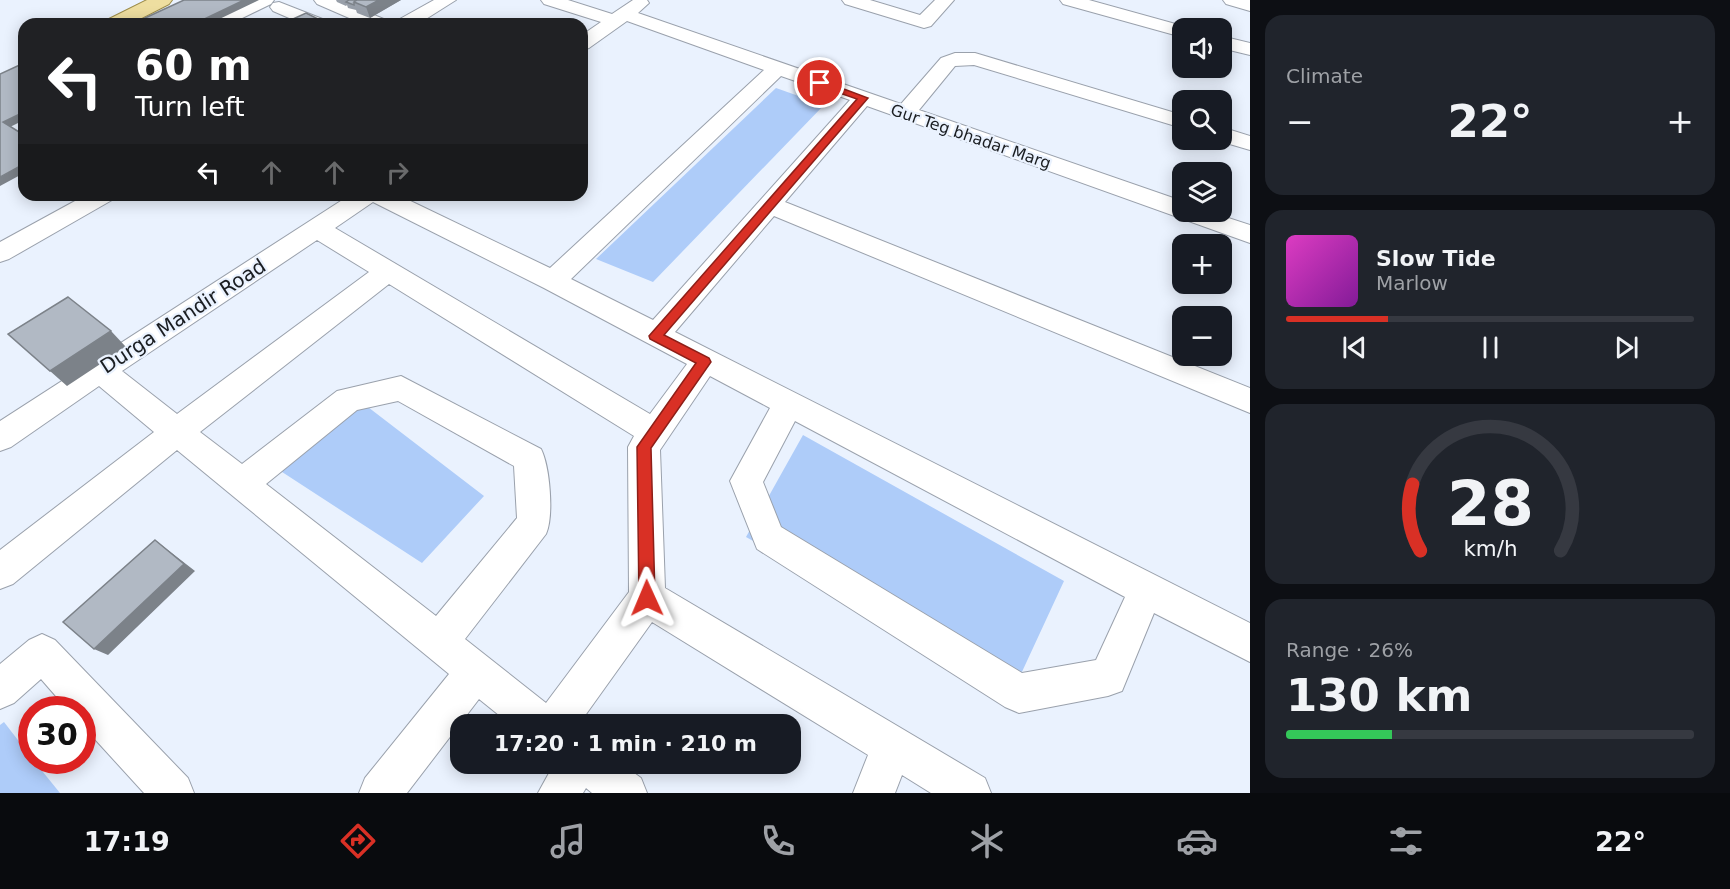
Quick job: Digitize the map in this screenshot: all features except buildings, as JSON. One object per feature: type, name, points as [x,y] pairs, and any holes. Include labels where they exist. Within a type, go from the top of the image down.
[{"type":"main road","points":[[126,18],[162,0]]},
{"type":"main road","points":[[208,18],[245,0]]},
{"type":"street","points":[[323,0],[365,18]]},
{"type":"street","points":[[413,0],[440,4]]},
{"type":"street","name":"Gur Teg bhadar Marg","points":[[550,0],[620,17],[777,68],[1172,206]]},
{"type":"street","points":[[588,40],[645,0]]},
{"type":"street","points":[[851,0],[923,22],[945,0]]},
{"type":"street","points":[[1069,0],[1172,28]]},
{"type":"street","points":[[1232,0],[1250,6]]},
{"type":"street","points":[[234,18],[272,3],[305,18]]},
{"type":"street","points":[[416,18],[440,4]]},
{"type":"street","points":[[1232,45],[1250,50]]},
{"type":"street","points":[[905,113],[948,62],[975,59],[1172,120]]},
{"type":"street","points":[[553,281],[777,68]]},
{"type":"street","points":[[655,336],[863,98]]},
{"type":"street","points":[[1232,137],[1250,143]]},
{"type":"street","points":[[0,252],[93,201]]},
{"type":"street","name":"Durga Mandir Road","points":[[0,438],[100,369],[317,228],[353,201]]},
{"type":"street","points":[[364,201],[553,281],[704,362],[1250,644]]},
{"type":"street","points":[[769,204],[1250,401]]},
{"type":"street","points":[[1215,222],[1250,234]]},
{"type":"street","points":[[317,228],[654,433]]},
{"type":"street","points":[[0,572],[177,432],[389,271]]},
{"type":"street","points":[[562,714],[647,598],[644,447],[704,362]]},
{"type":"street","points":[[100,369],[528,714]]},
{"type":"street","points":[[241,484],[348,400],[401,388],[530,459],[534,523],[438,643]]},
{"type":"street","points":[[788,405],[746,481],[769,538],[1019,693],[1108,677],[1146,590]]},
{"type":"street","points":[[647,598],[970,793]]},
{"type":"street","points":[[0,689],[42,652],[173,793]]},
{"type":"street","points":[[380,793],[476,672]]},
{"type":"street","points":[[874,793],[892,746]]},
{"type":"street","points":[[559,793],[571,774]]},
{"type":"street","points":[[602,774],[626,793]]},
{"type":"shaded area","points":[[776,88],[824,105],[653,282],[596,259]]},
{"type":"shaded area","points":[[364,404],[484,496],[422,563],[279,470]]},
{"type":"shaded area","points":[[803,435],[1064,581],[1015,687],[746,537]]},
{"type":"shaded area","points":[[4,722],[18,740],[18,774],[45,774],[60,793],[0,793],[0,725]]},
{"type":"route","points":[[647,598],[644,447],[704,362],[655,336],[863,98],[820,83]]}]
